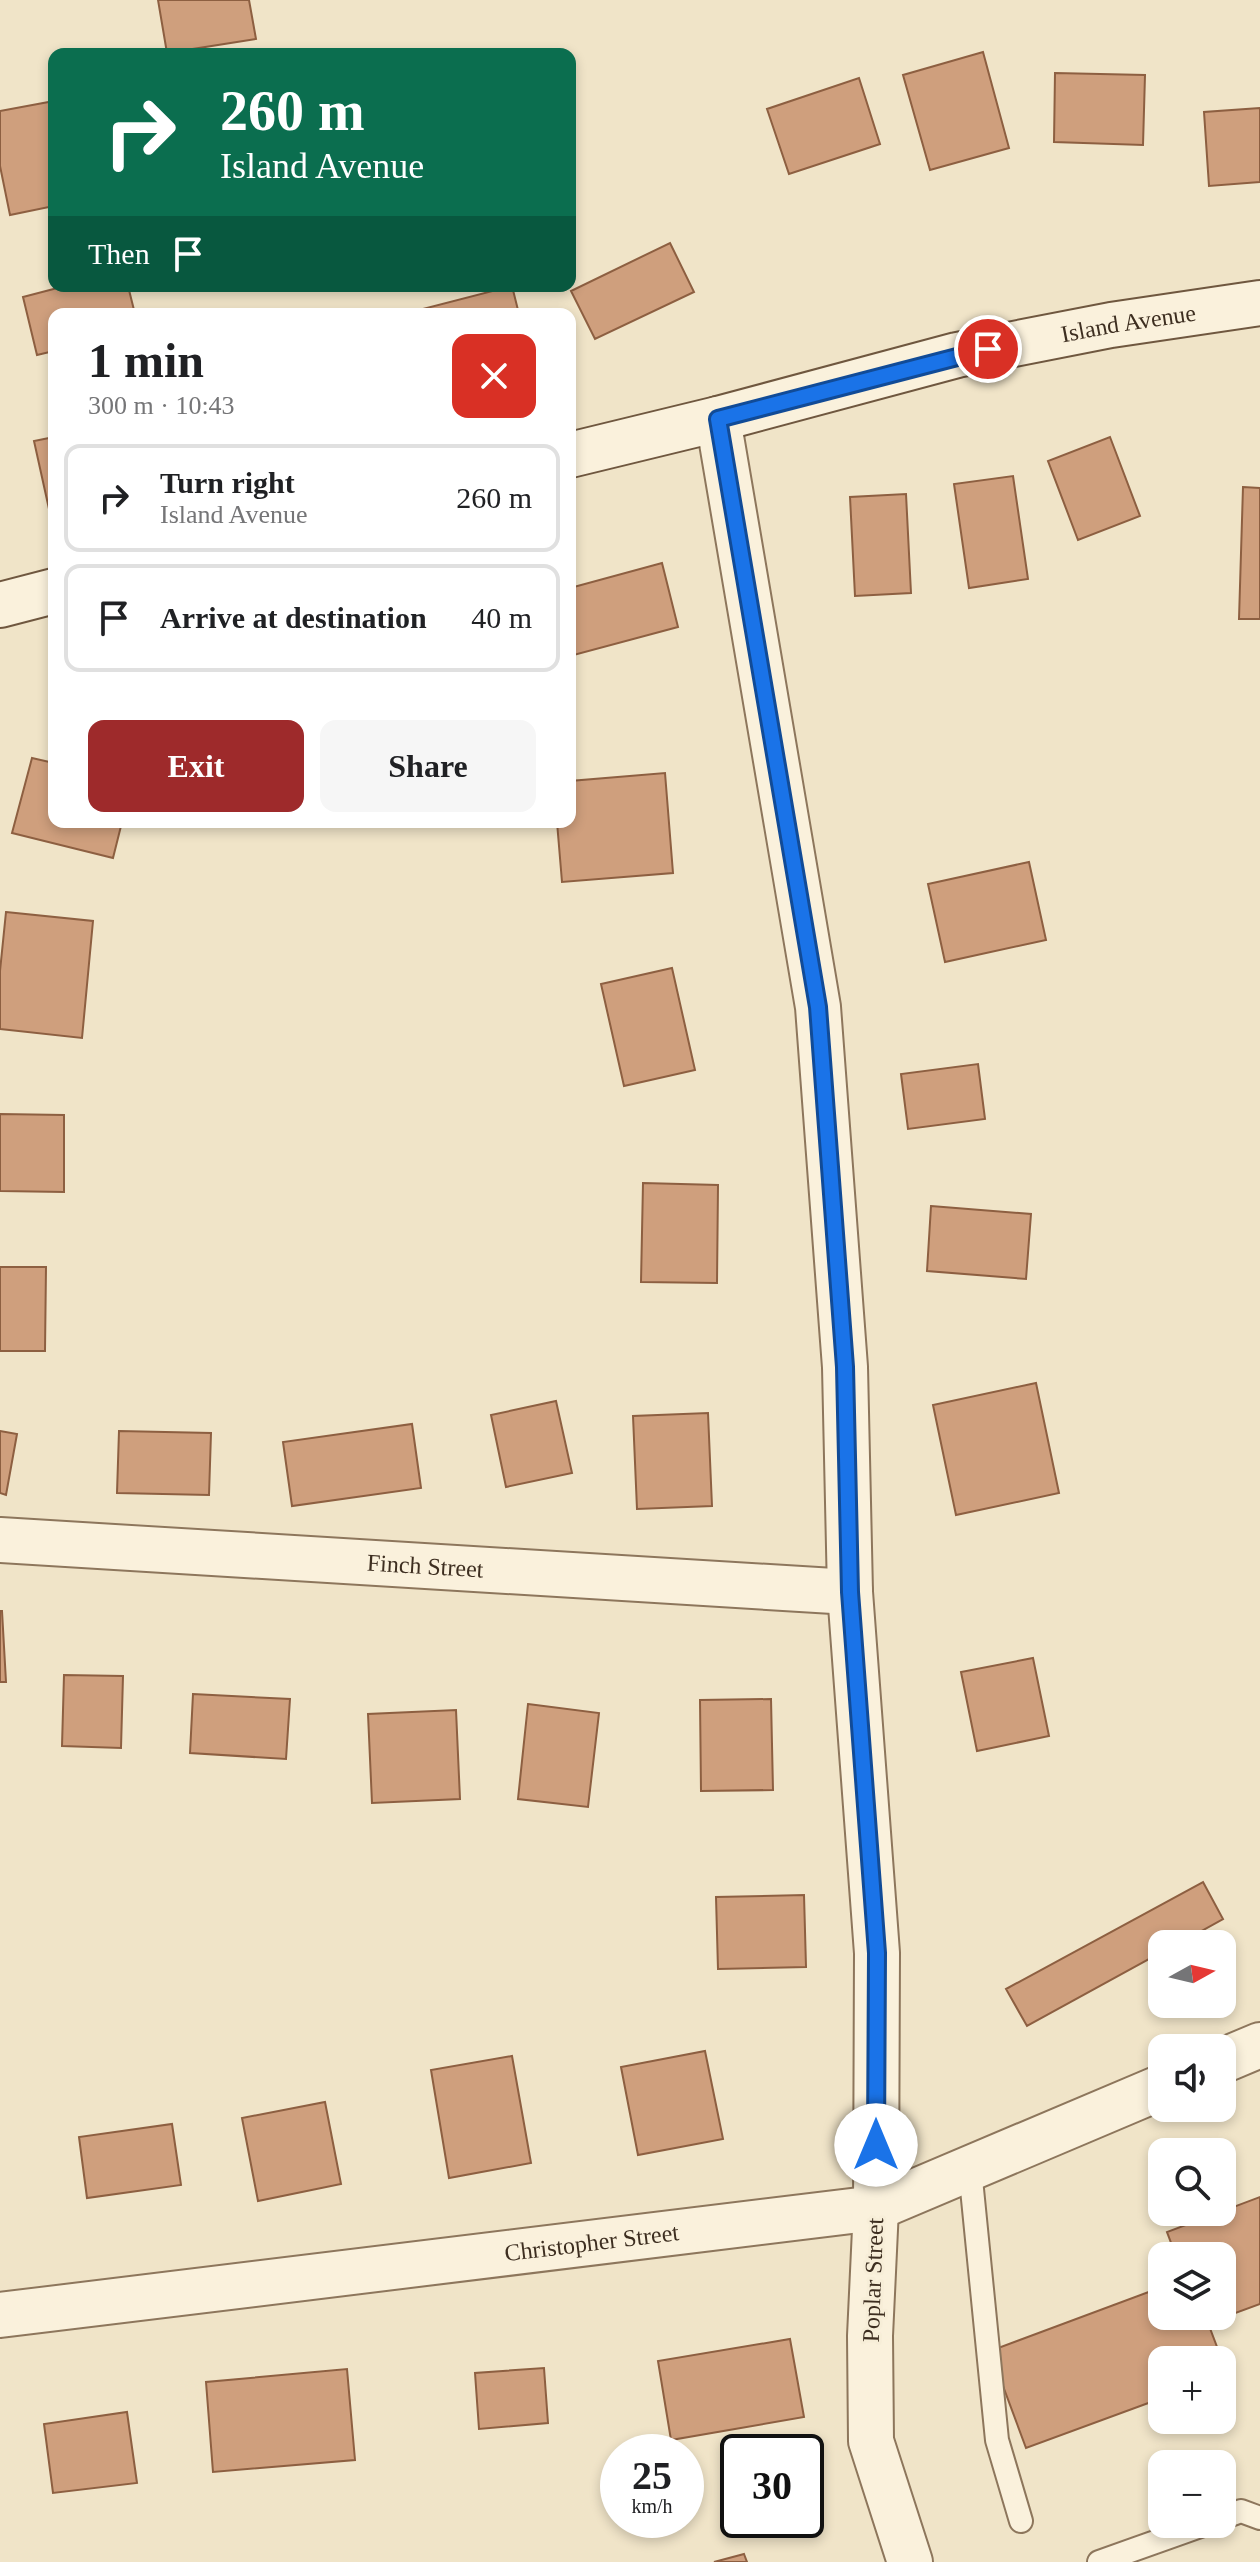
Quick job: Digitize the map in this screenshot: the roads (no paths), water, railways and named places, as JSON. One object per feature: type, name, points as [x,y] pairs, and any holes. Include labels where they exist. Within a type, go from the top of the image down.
[{"type":"street","name":"Island Avenue","points":[[576,454],[957,355],[1111,325],[1260,303]]},
{"type":"street","name":"Poplar Street","points":[[718,419],[818,1007],[845,1367],[850,1592],[877,1953],[871,2441],[910,2562]]},
{"type":"street","points":[[0,605],[48,593]]},
{"type":"street","name":"Finch Street","points":[[0,1540],[850,1592]]},
{"type":"street","points":[[1236,2055],[1260,2045]]},
{"type":"street","name":"Christopher Street","points":[[0,2315],[876,2208],[1148,2093]]},
{"type":"lane","points":[[970,2169],[997,2440],[1021,2521]]},
{"type":"lane","points":[[1236,2513],[1241,2511],[1260,2518]]},
{"type":"lane","points":[[1099,2562],[1167,2538]]}]
